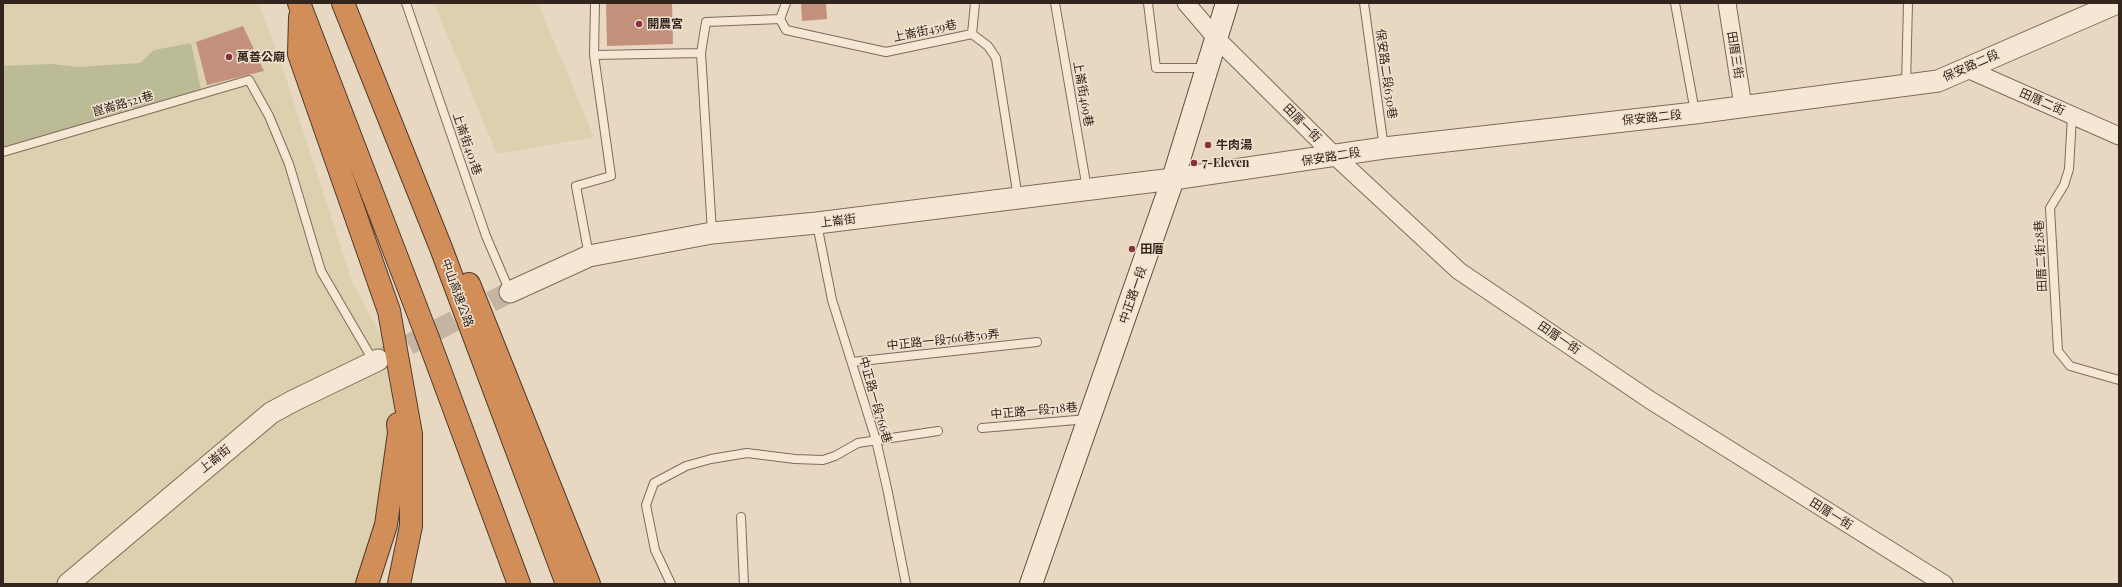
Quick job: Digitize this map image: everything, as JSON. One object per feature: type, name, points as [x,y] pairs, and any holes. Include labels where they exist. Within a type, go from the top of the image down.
[{"type":"highway","name":"中山高速公路","points":[[343,3],[440,248],[567,584]]},
{"type":"highway","points":[[299,4],[299,54],[389,311],[412,434],[411,526],[399,584]]},
{"type":"highway","points":[[299,4],[429,341],[519,584]]},
{"type":"highway","points":[[440,248],[466,275],[590,584]]},
{"type":"highway","points":[[367,584],[386,525],[399,433],[389,311]]},
{"type":"main road","name":"中正路一段","points":[[1031,584],[1173,179],[1227,3]]},
{"type":"street","name":"田厝一街","points":[[1186,3],[1216,38],[1335,156],[1460,271],[1650,400],[1944,584]]},
{"type":"street","name":"田厝三街","points":[[1727,3],[1743,106]]},
{"type":"street","name":"保安路二段","points":[[1173,179],[1384,148],[1695,113],[1938,81],[2117,3]]},
{"type":"street","name":"田厝二街","points":[[1965,68],[2119,136]]},
{"type":"street","name":"上崙街","points":[[510,292],[589,256],[712,233],[817,223],[1173,179]]},
{"type":"street","name":"上崙街","points":[[68,584],[271,413],[376,361]]},
{"type":"lane","name":"上崙街401巷","points":[[406,3],[486,236],[510,292]]},
{"type":"lane","points":[[589,256],[576,186],[611,176],[594,55],[595,3]]},
{"type":"lane","points":[[712,233],[701,53],[706,22],[780,19],[786,3]]},
{"type":"lane","points":[[972,34],[975,3]]},
{"type":"lane","name":"上崙街469巷","points":[[1055,3],[1087,190]]},
{"type":"lane","points":[[1148,3],[1156,68],[1207,68]]},
{"type":"lane","name":"保安路二段630巷","points":[[1364,3],[1384,148]]},
{"type":"lane","points":[[1675,3],[1695,113]]},
{"type":"lane","points":[[1906,85],[1908,3]]},
{"type":"lane","name":"上崙街459巷","points":[[780,19],[786,30],[886,52],[972,34],[988,46],[996,58],[1018,198]]},
{"type":"lane","points":[[594,55],[701,53]]},
{"type":"lane","name":"崑崙路521巷","points":[[3,152],[249,80],[269,116],[289,164],[321,271],[376,361]]},
{"type":"lane","name":"田厝二街28巷","points":[[2072,116],[2070,169],[2064,185],[2050,208],[2058,352],[2070,366],[2119,380]]},
{"type":"lane","name":"中正路一段766巷","points":[[817,223],[832,300],[876,440],[906,584]]},
{"type":"lane","name":"中正路一段766巷50弄","points":[[852,362],[1037,342]]},
{"type":"lane","name":"中正路一段718巷","points":[[982,428],[1089,419]]},
{"type":"lane","points":[[671,584],[655,550],[646,505],[654,482],[686,466],[711,459],[747,453],[795,459],[823,460],[835,456],[858,443],[938,432]]},
{"type":"lane","points":[[740,517],[744,584]]},
{"type":"shaded area","points":[[3,3],[258,3],[279,57],[353,284],[394,359],[395,490],[364,584],[3,584]]},
{"type":"shaded area","points":[[434,3],[538,3],[594,137],[497,154]]},
{"type":"green space","points":[[191,43],[202,94],[3,152],[3,66],[51,64],[79,67],[140,63],[154,50]]},
{"type":"building","name":"開農宮","points":[[606,3],[672,3],[673,44],[607,46]]},
{"type":"building","points":[[801,3],[826,3],[827,19],[802,21]]},
{"type":"building","name":"萬善公廟","points":[[243,26],[264,71],[207,85],[196,42]]},
{"type":"tunnel","points":[[381,359],[510,292]]},
{"type":"place","name":"開農宮","points":[[639,24]]},
{"type":"place","name":"萬善公廟","points":[[229,57]]},
{"type":"place","name":"牛肉湯","points":[[1208,145]]},
{"type":"place","name":"7-Eleven","points":[[1194,163]]},
{"type":"place","name":"田厝","points":[[1132,249]]}]
